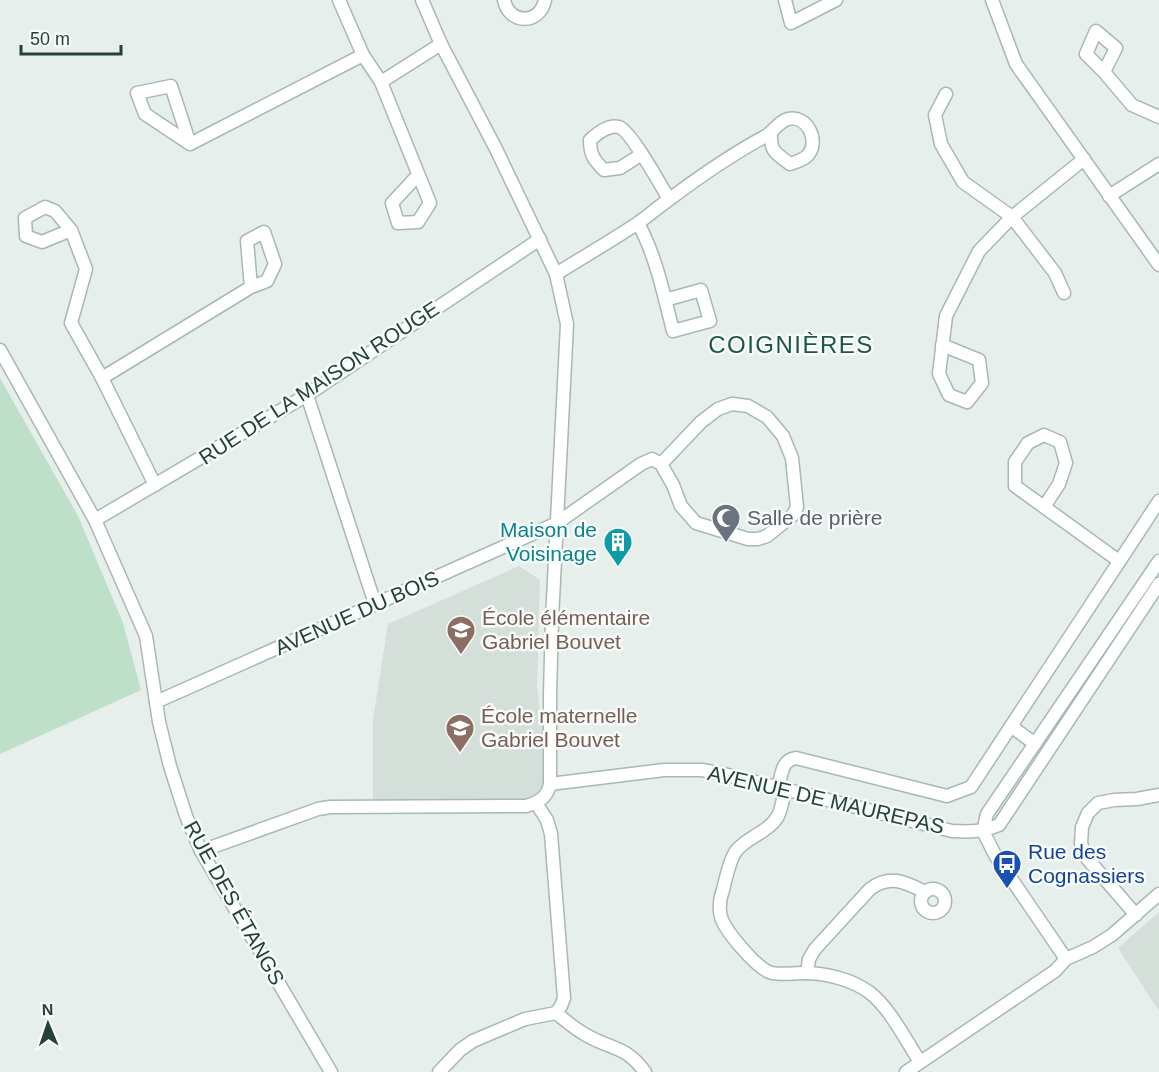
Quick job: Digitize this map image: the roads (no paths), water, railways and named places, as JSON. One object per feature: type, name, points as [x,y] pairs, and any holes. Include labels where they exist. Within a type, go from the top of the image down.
[{"type":"street","points":[[339,0],[363,55],[381,82],[418,175]]},
{"type":"street","points":[[201,851],[318,809],[330,807],[526,806],[543,799],[550,784],[549,695],[567,324],[556,274],[496,149],[441,44],[422,0]]},
{"type":"street","points":[[504,0],[511,14],[523,19],[536,15],[541,10],[544,0]]},
{"type":"street","points":[[785,0],[791,23],[836,0]]},
{"type":"street","points":[[992,0],[1016,64],[1159,265]]},
{"type":"street","points":[[381,82],[441,44]]},
{"type":"street","points":[[190,144],[363,55]]},
{"type":"street","points":[[1104,72],[1132,105],[1159,117]]},
{"type":"street","points":[[171,86],[190,144],[145,114],[137,93],[171,86]]},
{"type":"street","points":[[946,94],[935,115],[940,144],[963,182],[1012,217],[1054,273],[1064,293]]},
{"type":"street","points":[[556,274],[638,223],[742,149],[771,133]]},
{"type":"street","points":[[642,154],[669,199]]},
{"type":"street","points":[[942,345],[978,360],[982,383],[967,402],[949,395],[939,374],[942,345],[946,316],[979,251],[1012,217],[1084,159]]},
{"type":"street","points":[[1109,196],[1159,164]]},
{"type":"street","points":[[638,223],[646,238],[665,300]]},
{"type":"street","points":[[71,230],[86,269],[71,323],[102,378],[155,485]]},
{"type":"street","name":"RUE DE LA MAISON ROUGE","points":[[95,520],[307,395],[540,239]]},
{"type":"street","points":[[102,378],[251,287]]},
{"type":"street","name":"RUE DES ÉTANGS","points":[[0,350],[95,520],[146,636],[159,722],[170,766],[186,816],[201,851],[331,1072]]},
{"type":"street","points":[[307,395],[375,604]]},
{"type":"street","points":[[732,404],[748,406],[767,417],[783,436],[792,458],[797,507],[792,515],[776,529],[758,539],[748,539],[696,523],[681,506],[673,485],[661,464],[701,422],[718,409],[732,404]]},
{"type":"street","points":[[1044,507],[1059,484],[1066,463],[1060,442],[1044,435],[1028,442],[1015,462],[1015,486],[1044,507],[1119,561]]},
{"type":"street","name":"AVENUE DU BOIS","points":[[156,702],[557,523],[641,464],[651,459],[661,464]]},
{"type":"street","points":[[920,1062],[885,1008],[869,992],[850,982],[807,973],[771,973],[763,969],[729,932],[720,912],[722,890],[733,858],[741,846],[768,827],[778,816],[785,763],[789,759],[807,760],[947,796],[971,787],[1159,502]]},
{"type":"street","points":[[1066,959],[995,855],[983,831],[987,814],[1159,561]]},
{"type":"street","points":[[983,831],[999,825],[1159,584]]},
{"type":"street","points":[[1011,726],[1035,744]]},
{"type":"street","name":"AVENUE DE MAUREPAS","points":[[550,784],[652,771],[702,770],[952,831],[983,831]]},
{"type":"street","points":[[1136,915],[1085,856],[1082,827],[1088,813],[1098,803],[1137,800],[1159,795]]},
{"type":"street","points":[[439,1072],[460,1050],[473,1041],[525,1019],[556,1013],[564,998],[551,834],[547,820],[536,803]]},
{"type":"street","points":[[807,973],[809,959],[815,949],[878,883],[897,880],[925,892]]},
{"type":"street","points":[[906,1072],[1055,972],[1066,959],[1093,948],[1113,935],[1159,894]]},
{"type":"street","points":[[556,1013],[570,1026],[586,1035],[625,1051],[645,1072]]},
{"type":"place","name":"Salle de prière","points":[[726,544]]},
{"type":"place","name":"Maison de Voisinage","points":[[618,568]]},
{"type":"place","name":"École élémentaire Gabriel Bouvet","points":[[461,656]]},
{"type":"place","name":"École maternelle Gabriel Bouvet","points":[[460,754]]},
{"type":"place","name":"Rue des Cognassiers","points":[[1007,890]]},
{"type":"district","name":"COIGNIÈRES","points":[[791,345]]}]
